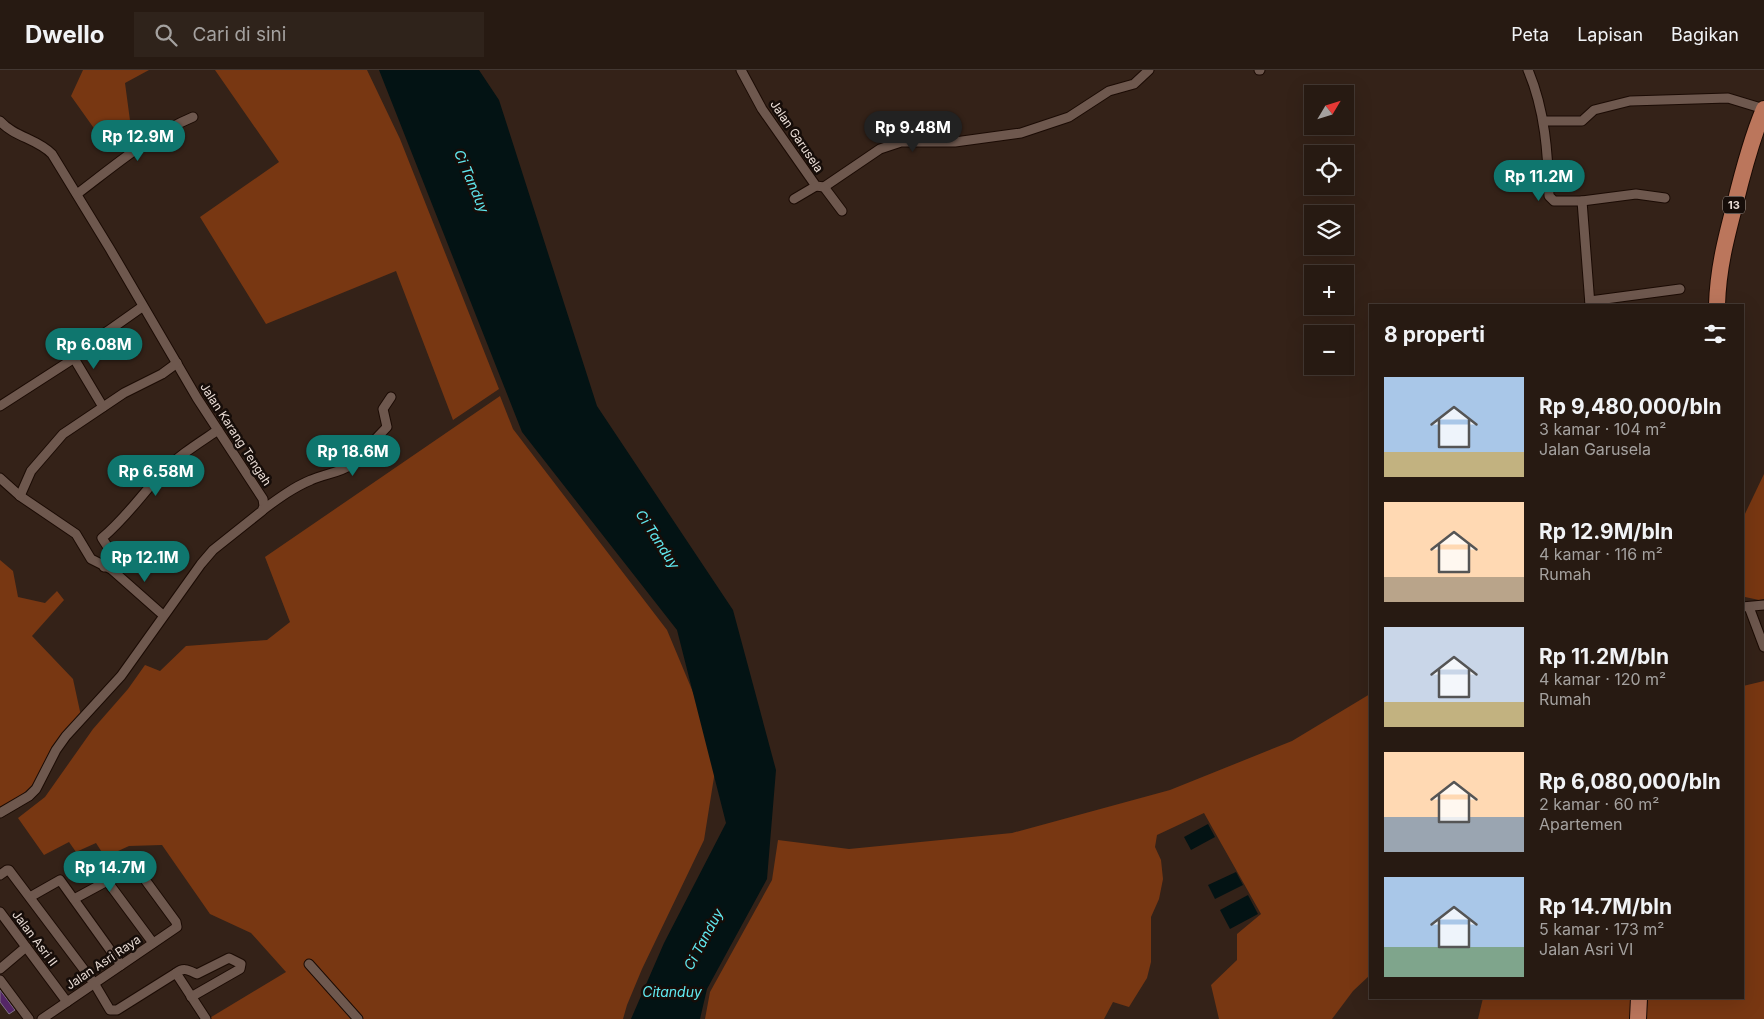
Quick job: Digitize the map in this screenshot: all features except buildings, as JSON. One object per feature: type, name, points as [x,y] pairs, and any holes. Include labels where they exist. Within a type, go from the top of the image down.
[{"type":"highway","name":"13","points":[[1717,304],[1720,263],[1725,240],[1748,149],[1764,109]]},
{"type":"highway","points":[[1638,1019],[1639,999]]},
{"type":"street","name":"Jalan Garusela","points":[[741,70],[762,109],[820,187],[888,145],[910,142],[955,142],[1021,133],[1069,117],[1109,91],[1134,84],[1149,70]]},
{"type":"street","points":[[1528,70],[1538,93],[1544,121],[1549,196],[1554,201],[1582,201],[1636,194],[1665,198]]},
{"type":"street","points":[[1544,121],[1582,122],[1594,110],[1630,100],[1728,98],[1764,109]]},
{"type":"street","points":[[77,194],[143,144],[172,126],[193,117]]},
{"type":"street","name":"Jalan Karang Tengah","points":[[0,121],[12,132],[47,149],[77,194],[197,398],[263,499],[264,509]]},
{"type":"street","points":[[794,199],[820,187],[842,211]]},
{"type":"street","points":[[1582,201],[1590,303],[1680,289]]},
{"type":"street","points":[[0,406],[69,352],[108,331],[142,307]]},
{"type":"street","points":[[69,352],[102,407]]},
{"type":"street","points":[[20,496],[31,471],[54,442],[79,421],[134,386],[162,374],[177,363]]},
{"type":"street","points":[[0,813],[29,796],[36,788],[56,750],[66,736],[108,691],[213,550],[286,492],[302,484],[344,469],[351,464],[387,426],[383,408],[391,397]]},
{"type":"street","points":[[104,567],[109,549],[102,538],[127,516],[164,471],[187,450],[218,430]]},
{"type":"street","points":[[0,478],[20,496],[76,534],[91,559],[111,569],[163,615]]},
{"type":"street","points":[[1764,605],[1746,607],[1764,647]]},
{"type":"street","name":"Jalan Asri Raya","points":[[42,1019],[177,925],[135,866],[107,881]]},
{"type":"street","points":[[3,872],[10,870],[94,984],[110,1010],[113,1011],[182,969],[196,974],[204,988]]},
{"type":"street","points":[[30,897],[60,880],[121,965]]},
{"type":"street","points":[[74,899],[107,881],[153,943]]},
{"type":"street","name":"Jalan Asri II","points":[[0,912],[67,1002]]},
{"type":"street","points":[[0,969],[26,947]]},
{"type":"street","points":[[192,997],[240,968],[241,964],[229,958],[224,959],[196,974]]},
{"type":"street","points":[[309,964],[358,1019]]},
{"type":"street","points":[[176,973],[206,1019]]},
{"type":"street","points":[[0,980],[29,1019]]},
{"type":"shaded area","points":[[83,70],[149,70],[125,83],[131,128],[108,148],[71,96]]},
{"type":"shaded area","points":[[215,70],[367,70],[400,139],[499,389],[453,420],[396,271],[266,324],[200,217],[279,162]]},
{"type":"shaded area","points":[[500,396],[513,429],[667,630],[718,752],[704,840],[642,969],[623,1019],[208,1019],[286,972],[251,933],[210,914],[162,845],[129,846],[105,857],[96,843],[76,852],[69,842],[44,855],[18,818],[45,797],[93,729],[128,689],[145,665],[160,671],[186,646],[267,640],[290,622],[265,557]]},
{"type":"shaded area","points":[[1764,474],[1764,599],[1759,600],[1745,597],[1744,594],[1744,516]]},
{"type":"shaded area","points":[[0,560],[13,571],[18,597],[45,603],[57,591],[64,600],[32,636],[73,679],[81,716],[56,755],[36,781],[13,801],[0,807]]},
{"type":"shaded area","points":[[1764,681],[1764,1019],[1646,1019],[1648,999],[1744,999],[1744,686]]},
{"type":"shaded area","points":[[1369,695],[1369,976],[1353,991],[1332,1019],[1219,1019],[1211,985],[1237,960],[1237,934],[1261,914],[1204,813],[1157,835],[1155,847],[1161,860],[1163,879],[1159,899],[1151,917],[1151,962],[1147,978],[1129,1007],[1113,1002],[1104,1019],[705,1019],[710,992],[772,880],[778,840],[849,849],[1012,833],[1170,790],[1292,741]]},
{"type":"shaded area","points":[[1483,999],[1631,999],[1630,1019],[1478,1019]]},
{"type":"water","points":[[379,70],[479,70],[499,100],[597,406],[733,610],[776,770],[767,879],[707,989],[700,1019],[631,1019],[664,943],[726,823],[677,630],[522,432]]},
{"type":"water","points":[[1208,824],[1215,837],[1191,850],[1184,837]]},
{"type":"water","points":[[1236,872],[1243,885],[1215,899],[1208,885]]},
{"type":"water","points":[[1248,895],[1258,914],[1230,929],[1220,910]]},
{"type":"water label","name":"Ci Tanduy","points":[[472,181]]},
{"type":"water label","name":"Ci Tanduy","points":[[658,539]]},
{"type":"water label","name":"Ci Tanduy","points":[[703,939]]},
{"type":"water label","name":"Citanduy","points":[[672,991]]}]
